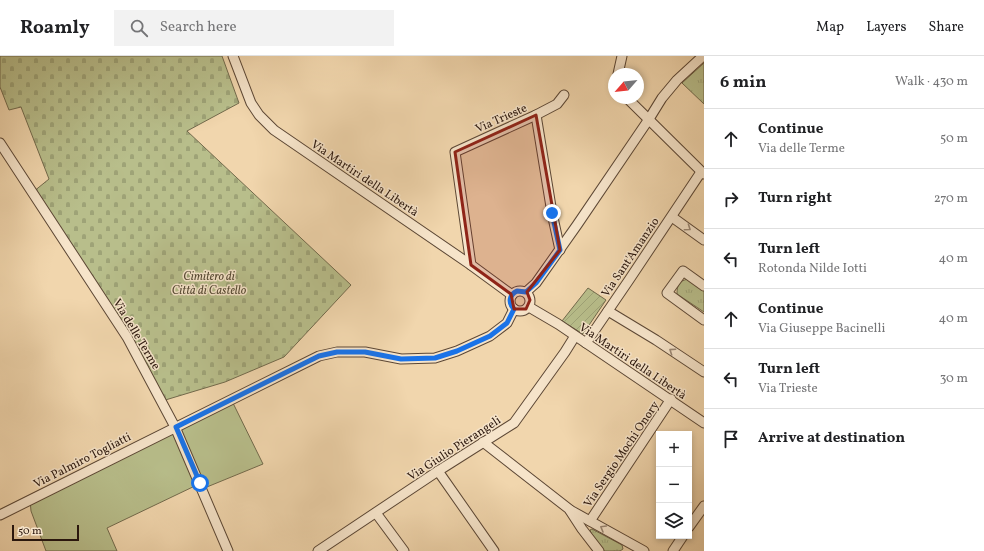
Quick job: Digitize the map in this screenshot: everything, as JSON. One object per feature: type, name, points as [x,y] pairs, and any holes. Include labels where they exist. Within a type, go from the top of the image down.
[{"type":"street","name":"Via Martiri della Libertà","points":[[233,56],[251,103],[259,115],[274,130],[471,265],[512,295]]},
{"type":"street","points":[[619,68],[622,56]]},
{"type":"street","points":[[526,292],[530,300],[528,307],[520,311],[514,309],[510,301],[512,295],[517,291],[526,292],[536,283],[649,120],[662,98],[677,80],[703,56]]},
{"type":"street","points":[[536,115],[557,104],[564,95]]},
{"type":"street","points":[[633,104],[703,173]]},
{"type":"street","name":"Via Trieste","points":[[471,265],[455,152],[536,115],[552,213],[560,250]]},
{"type":"street","name":"Via delle Terme","points":[[0,143],[127,337],[176,427],[228,551]]},
{"type":"street","name":"Via Sant'Amanzio","points":[[586,343],[703,173]]},
{"type":"street","name":"Via Sant'Amanzio","points":[[672,217],[704,240]]},
{"type":"street","points":[[704,286],[684,271],[667,293],[704,320]]},
{"type":"street","name":"Via Martiri della Libertà","points":[[528,307],[586,343],[704,423]]},
{"type":"street","name":"Via Palmiro Togliatti","points":[[0,515],[319,356],[337,352],[358,352],[401,359],[435,358],[457,351],[490,336],[507,323],[514,309]]},
{"type":"street","name":"Via Sant'Amanzio","points":[[608,311],[656,340],[704,372]]},
{"type":"street","name":"Via Giulio Pierangeli","points":[[320,550],[438,471],[514,423],[575,336]]},
{"type":"street","name":"Via Sergio Mochi Onory","points":[[590,521],[671,400]]},
{"type":"street","points":[[483,442],[569,509],[638,550]]},
{"type":"street","points":[[438,471],[494,551]]},
{"type":"street","points":[[692,523],[704,506]]},
{"type":"street","points":[[569,509],[599,551]]},
{"type":"street","points":[[376,513],[404,551]]},
{"type":"street","points":[[673,551],[681,539]]},
{"type":"highlighted area","points":[[536,115],[560,250],[527,292],[530,300],[526,309],[514,309],[511,294],[471,265],[455,152]]},
{"type":"green space","name":"Cimitero di Città di Castello","points":[[0,56],[222,56],[239,103],[187,131],[351,285],[284,357],[225,382],[162,401],[33,192],[49,179],[21,107],[9,110],[0,87]]},
{"type":"green space","points":[[704,63],[704,104],[682,83]]},
{"type":"green space","points":[[688,279],[704,290],[704,312],[677,294],[679,284]]},
{"type":"green space","points":[[588,288],[606,300],[583,334],[562,321]]},
{"type":"green space","points":[[231,399],[263,464],[202,489],[199,484],[107,528],[117,551],[46,551],[31,511],[30,500]]},
{"type":"green space","points":[[592,529],[622,545],[623,549],[620,551],[604,551],[591,533],[590,530]]},
{"type":"route","points":[[200,483],[176,427],[319,356],[337,352],[365,352],[401,359],[435,358],[476,343],[490,336],[507,323],[514,309],[510,301],[512,295],[517,291],[526,292],[536,283],[560,250],[552,213]]}]
